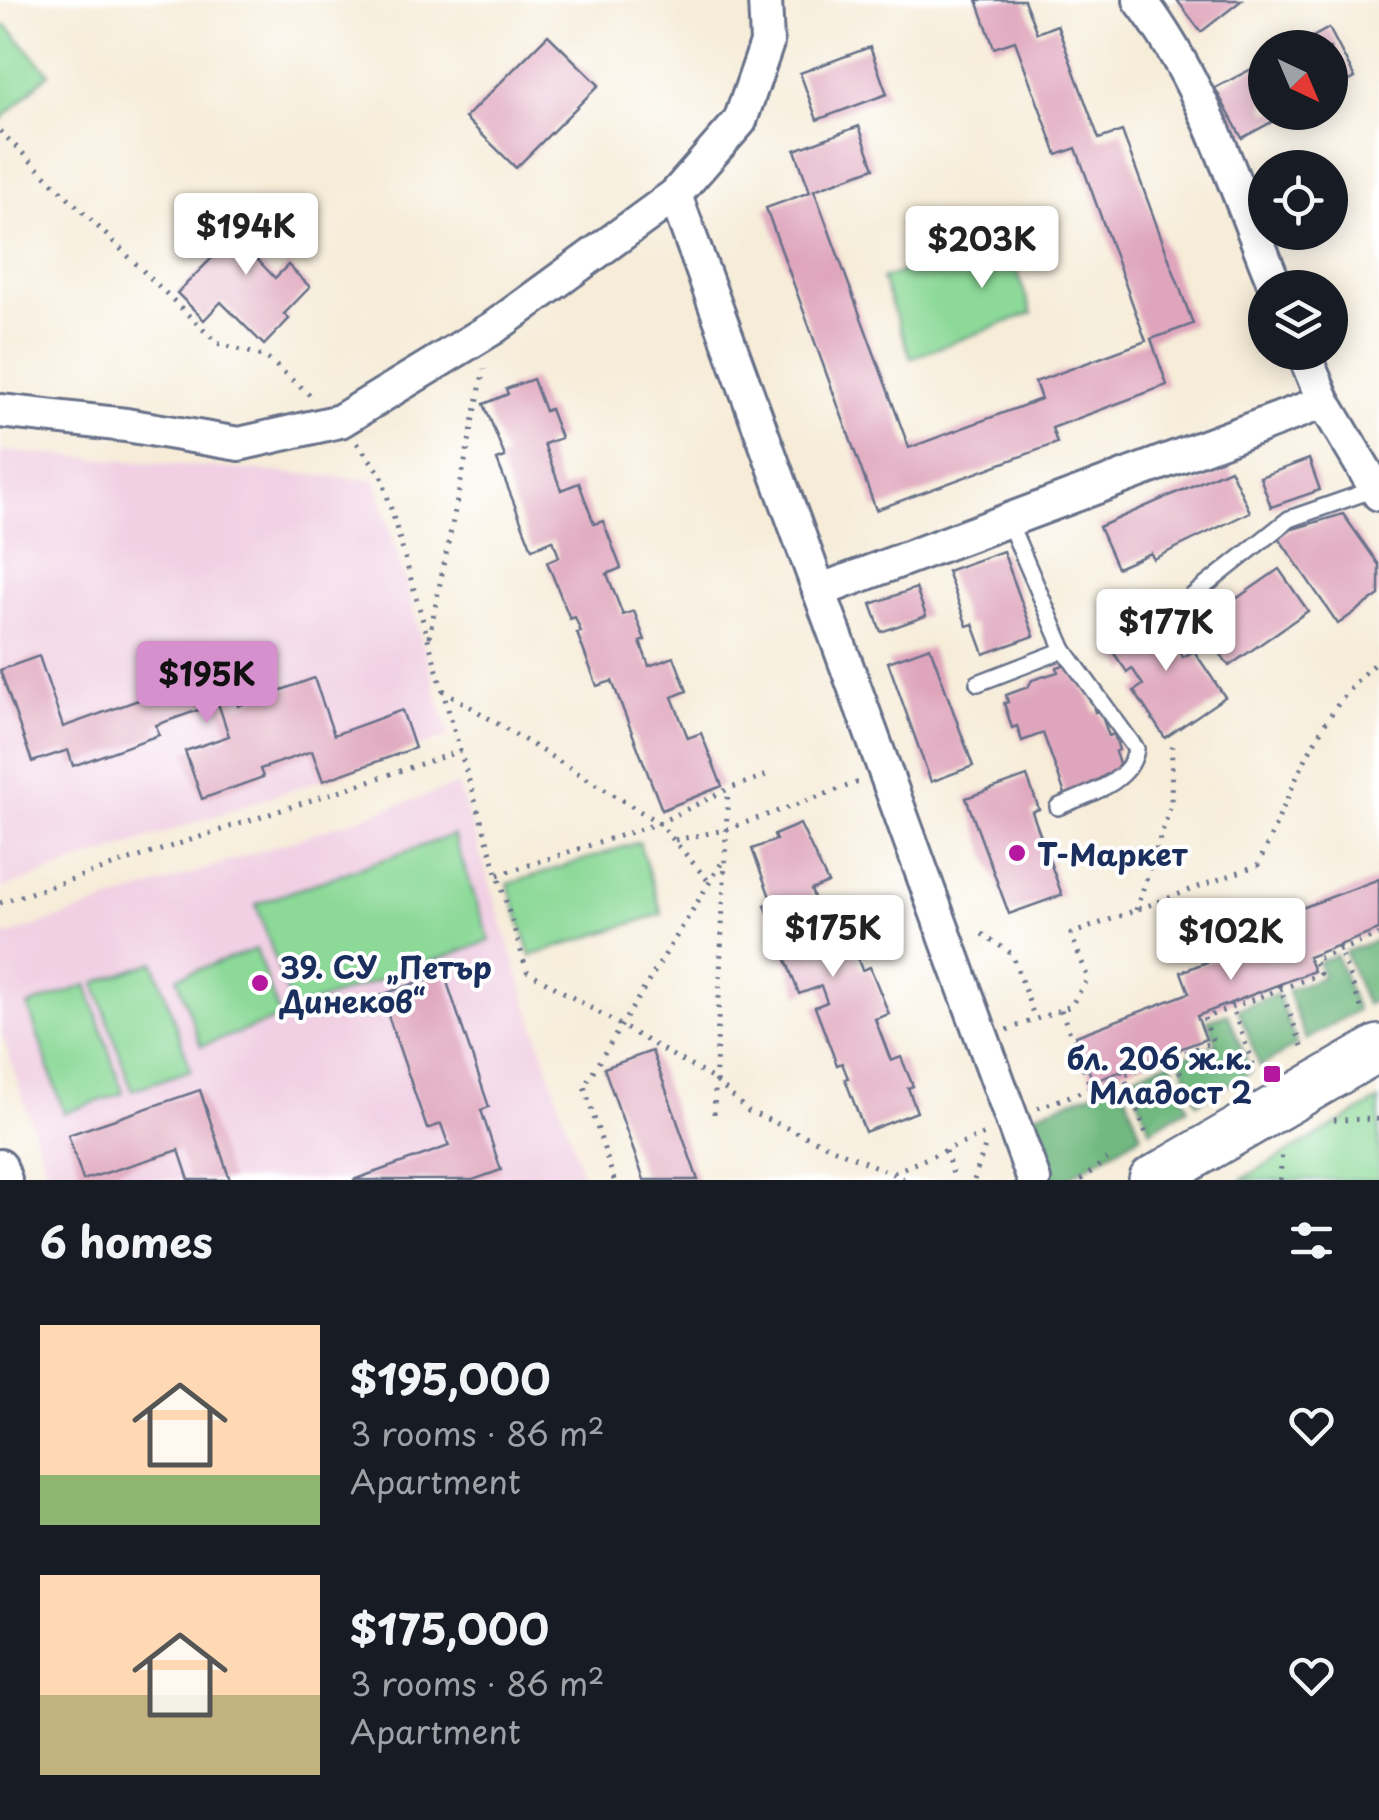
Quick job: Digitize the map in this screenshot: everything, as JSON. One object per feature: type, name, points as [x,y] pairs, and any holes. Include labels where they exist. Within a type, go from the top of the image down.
[{"type":"street","points":[[0,411],[126,425],[238,444],[340,422],[493,328],[675,195],[740,121],[767,43],[764,0]]},
{"type":"street","points":[[1140,0],[1180,62],[1269,270]]},
{"type":"street","points":[[675,195],[1034,1180]]},
{"type":"street","points":[[1311,370],[1324,402],[1377,492]]},
{"type":"street","points":[[819,590],[1324,402]]},
{"type":"street","points":[[1152,1180],[1371,1029]]},
{"type":"street","points":[[0,1166],[5,1180]]},
{"type":"lane","points":[[1191,597],[1289,519],[1377,492]]},
{"type":"lane","points":[[1008,520],[1064,650],[1136,749],[1123,777],[1058,807]]},
{"type":"lane","points":[[978,682],[1064,650]]},
{"type":"path","points":[[0,131],[217,343],[266,358],[340,422],[381,474],[528,971],[715,1080],[748,1111],[906,1180]]},
{"type":"path","points":[[428,640],[493,328]]},
{"type":"path","points":[[997,1034],[1070,1006],[1088,978],[1071,934],[1258,864],[1324,723],[1361,675],[1379,660]]},
{"type":"path","points":[[442,690],[659,823],[710,883]]},
{"type":"path","points":[[1136,910],[1171,806],[1172,746]]},
{"type":"path","points":[[0,903],[460,750]]},
{"type":"path","points":[[675,840],[725,830],[885,773]]},
{"type":"path","points":[[498,875],[659,823],[728,789],[770,774]]},
{"type":"path","points":[[714,1114],[728,789]]},
{"type":"path","points":[[614,1180],[584,1086],[724,859]]},
{"type":"path","points":[[982,934],[1012,954],[1035,1019]]},
{"type":"path","points":[[1025,1113],[1212,1042],[1204,1018],[1320,974],[1314,960],[1379,935]]},
{"type":"path","points":[[1339,948],[1371,1029]]},
{"type":"path","points":[[1280,987],[1302,1046]]},
{"type":"path","points":[[1231,1006],[1256,1072]]},
{"type":"path","points":[[1061,1010],[1091,1088]]},
{"type":"path","points":[[1173,1054],[1194,1108]]},
{"type":"path","points":[[1123,1073],[1147,1136]]},
{"type":"path","points":[[1334,1120],[1379,1120]]},
{"type":"path","points":[[894,1172],[999,1128]]},
{"type":"path","points":[[1280,1180],[1282,1150]]},
{"type":"path","points":[[945,1151],[955,1180]]},
{"type":"path","points":[[1081,1180],[1107,1159]]},
{"type":"shaded area","points":[[0,451],[376,480],[449,736],[0,889]]},
{"type":"shaded area","name":"39. СУ „Петър Динеков“","points":[[458,785],[584,1180],[50,1180],[0,1029],[0,938]]},
{"type":"green space","points":[[6,25],[49,73],[0,121],[0,30]]},
{"type":"green space","points":[[1003,234],[1032,313],[911,358],[882,279]]},
{"type":"green space","points":[[453,835],[490,941],[293,1010],[256,904]]},
{"type":"green space","points":[[639,842],[662,914],[531,956],[508,884]]},
{"type":"green space","points":[[1379,939],[1379,998],[1366,1005],[1345,952]]},
{"type":"green space","points":[[256,949],[280,1018],[201,1046],[177,977]]},
{"type":"green space","points":[[1336,955],[1357,1010],[1306,1040],[1287,990],[1323,977],[1318,962]]},
{"type":"green space","points":[[154,962],[191,1070],[132,1090],[95,983]]},
{"type":"green space","points":[[87,985],[123,1093],[64,1113],[28,1006]]},
{"type":"green space","points":[[1277,994],[1297,1045],[1260,1067],[1238,1009]]},
{"type":"green space","points":[[1228,1013],[1251,1072],[1197,1103],[1180,1058],[1216,1044],[1208,1020]]},
{"type":"green space","points":[[1171,1061],[1188,1108],[1150,1130],[1130,1077]]},
{"type":"green space","points":[[1121,1081],[1141,1135],[1064,1180],[1053,1180],[1030,1116]]},
{"type":"green space","points":[[1379,1100],[1379,1180],[1241,1180],[1242,1179]]},
{"type":"building","points":[[977,0],[1024,0],[1037,33],[1057,25],[1099,139],[1122,131],[1193,324],[1151,339],[1167,385],[1052,428],[1057,443],[876,510],[766,208],[810,192],[795,150],[859,126],[874,168],[814,190],[909,448],[1041,399],[1035,382],[1146,341],[1076,148],[1057,155],[1015,41],[994,48]]},
{"type":"building","points":[[1177,0],[1242,0],[1201,32]]},
{"type":"building","points":[[548,35],[599,85],[516,168],[465,118]]},
{"type":"building","points":[[870,47],[887,94],[817,120],[800,73]]},
{"type":"building","points":[[1248,71],[1248,130],[1257,130],[1242,138],[1215,88]]},
{"type":"building","points":[[257,201],[285,229],[256,258],[275,278],[288,265],[310,287],[284,314],[289,319],[264,345],[221,302],[204,320],[177,293],[212,258],[207,253]]},
{"type":"building","points":[[533,379],[561,438],[544,444],[561,490],[579,483],[594,524],[603,521],[621,568],[607,574],[623,615],[634,611],[649,666],[674,657],[687,691],[672,697],[688,738],[701,733],[722,786],[662,810],[612,681],[597,686],[575,617],[570,619],[547,562],[559,557],[553,540],[532,549],[497,460],[505,457],[484,404],[508,394],[506,389]]},
{"type":"building","points":[[1309,459],[1320,490],[1271,507],[1260,477]]},
{"type":"building","points":[[1230,469],[1250,512],[1153,559],[1151,553],[1117,568],[1099,527]]},
{"type":"building","points":[[1343,514],[1379,565],[1379,595],[1338,624],[1276,534]]},
{"type":"building","points":[[1003,551],[1034,636],[984,654],[973,624],[967,626],[947,571]]},
{"type":"building","points":[[1279,569],[1308,611],[1229,666],[1200,624]]},
{"type":"building","points":[[916,588],[926,616],[881,632],[871,604]]},
{"type":"building","points":[[1164,611],[1180,635],[1172,641],[1183,657],[1194,651],[1225,697],[1165,738],[1134,691],[1143,685],[1132,668],[1127,672],[1113,652],[1119,648],[1112,639],[1145,616],[1149,621]]},
{"type":"building","points":[[930,647],[973,766],[931,782],[888,662]]},
{"type":"building","points":[[39,656],[63,727],[147,697],[143,685],[221,657],[238,706],[314,678],[334,735],[402,710],[415,748],[323,781],[312,751],[260,769],[263,777],[202,799],[185,751],[229,736],[218,703],[156,725],[159,735],[73,766],[68,750],[32,762],[0,670]]},
{"type":"building","points":[[1067,664],[1091,699],[1095,712],[1100,711],[1109,736],[1114,734],[1120,767],[1066,797],[1043,733],[1022,741],[1017,726],[1012,728],[1004,703],[1008,702],[1006,695],[1028,687],[1032,680],[1058,672],[1057,667]]},
{"type":"building","name":"Т-Маркет","points":[[1027,776],[1039,809],[1032,812],[1062,895],[1009,914],[966,798]]},
{"type":"building","points":[[800,824],[828,883],[811,890],[829,935],[846,929],[862,970],[870,967],[889,1014],[875,1019],[891,1061],[901,1057],[913,1086],[908,1088],[917,1112],[865,1132],[842,1063],[837,1065],[815,1007],[827,1002],[821,986],[799,994],[765,905],[772,902],[752,849],[776,840],[774,835]]},
{"type":"building","points":[[1379,879],[1379,930],[1308,957],[1314,971],[1197,1016],[1206,1039],[1093,1082],[1076,1036],[1189,993],[1181,972],[1297,927],[1291,912]]},
{"type":"building","points":[[444,973],[489,1107],[481,1110],[501,1170],[473,1180],[353,1180],[449,1146],[441,1124],[427,1129],[381,995]]},
{"type":"building","points":[[652,1051],[698,1180],[644,1180],[604,1068]]},
{"type":"building","points":[[200,1090],[230,1180],[189,1180],[179,1150],[83,1180],[68,1135]]},
{"type":"place","name":"Т-Маркет","points":[[1017,853]]},
{"type":"place","name":"39. СУ „Петър Динеков“","points":[[260,983]]},
{"type":"place","name":"бл. 206 ж.к. Младост 2","points":[[1272,1074]]}]
